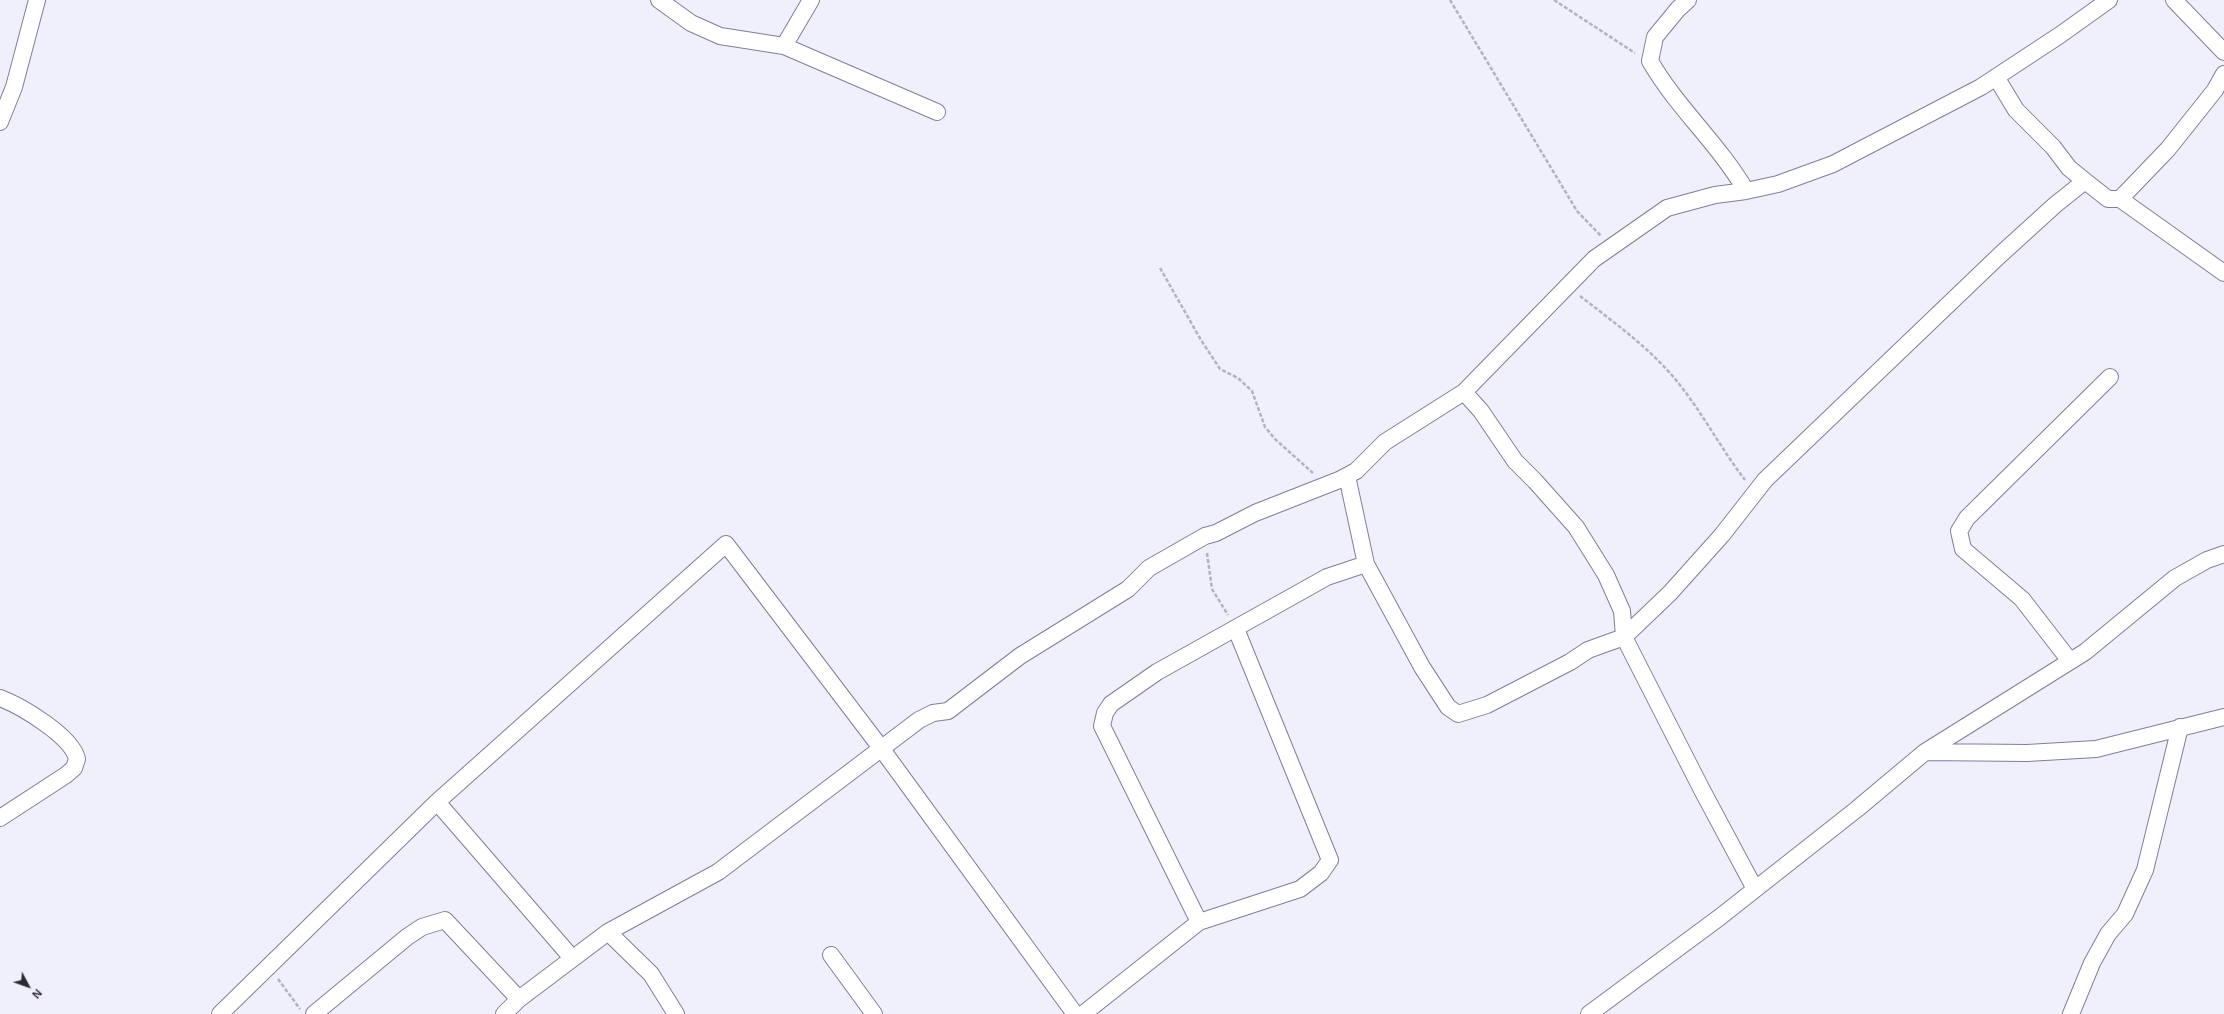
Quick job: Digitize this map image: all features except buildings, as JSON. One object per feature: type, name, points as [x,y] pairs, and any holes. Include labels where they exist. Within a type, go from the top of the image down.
[{"type":"street","points":[[0,122],[14,87],[37,0]]},
{"type":"street","points":[[659,0],[691,23],[720,36],[784,46],[936,112]]},
{"type":"street","points":[[784,46],[811,0]]},
{"type":"street","points":[[1688,0],[1678,9],[1655,37],[1650,61],[1661,80],[1736,174],[1746,192]]},
{"type":"street","points":[[504,1014],[519,999],[608,932],[718,872],[919,720],[933,713],[948,711],[1020,656],[1128,589],[1150,568],[1205,536],[1216,533],[1267,508],[1326,485],[1356,471],[1385,442],[1464,392],[1594,259],[1668,208],[1715,195],[1746,192],[1778,184],[1832,164],[1888,137],[1996,77],[2060,36],[2109,0]]},
{"type":"street","points":[[2174,0],[2224,52]]},
{"type":"street","points":[[2120,199],[2168,149],[2215,90],[2224,74]]},
{"type":"street","points":[[1996,77],[2016,110],[2053,147],[2069,168],[2108,199],[2120,199],[2224,273]]},
{"type":"street","points":[[1347,476],[1366,564],[1422,667],[1448,707],[1458,714],[1487,705],[1570,662],[1588,650],[1624,637],[1670,593],[1722,535],[1765,480],[1995,260],[2055,205],[2085,181]]},
{"type":"street","points":[[2070,662],[2022,599],[1963,549],[1959,531],[1967,518],[2110,377]]},
{"type":"street","points":[[1464,392],[1481,412],[1515,461],[1576,527],[1606,575],[1622,611],[1624,637],[1702,790],[1755,889]]},
{"type":"street","points":[[220,1014],[437,802],[726,544],[881,748],[1075,1014]]},
{"type":"street","points":[[1589,1014],[1720,917],[1857,809],[1925,752],[2086,652],[2175,578],[2207,560],[2224,554]]},
{"type":"street","points":[[1199,922],[1102,726],[1105,713],[1111,704],[1157,672],[1327,577],[1366,564]]},
{"type":"street","points":[[1083,1014],[1199,922],[1300,889],[1321,873],[1330,860],[1236,629]]},
{"type":"street","points":[[0,698],[25,710],[44,724],[71,746],[77,759],[74,768],[66,775],[0,818]]},
{"type":"street","points":[[1925,752],[2026,754],[2096,749],[2224,717]]},
{"type":"street","points":[[2071,1014],[2101,945],[2125,914],[2145,870],[2180,727]]},
{"type":"street","points":[[437,802],[572,958]]},
{"type":"street","points":[[314,1014],[407,937],[422,927],[445,920],[519,999]]},
{"type":"street","points":[[608,932],[651,974],[676,1014]]},
{"type":"street","points":[[831,955],[874,1014]]},
{"type":"path","points":[[1450,0],[1577,211],[1611,246]]},
{"type":"path","points":[[1554,0],[1619,44],[1650,61]]},
{"type":"path","points":[[1160,268],[1201,340],[1220,369],[1238,378],[1252,391],[1265,427],[1274,439],[1326,485]]},
{"type":"path","points":[[1568,286],[1623,331],[1670,373],[1699,411],[1727,456],[1756,493]]},
{"type":"path","points":[[1205,536],[1212,589],[1236,629]]},
{"type":"path","points":[[269,966],[303,1014]]}]
